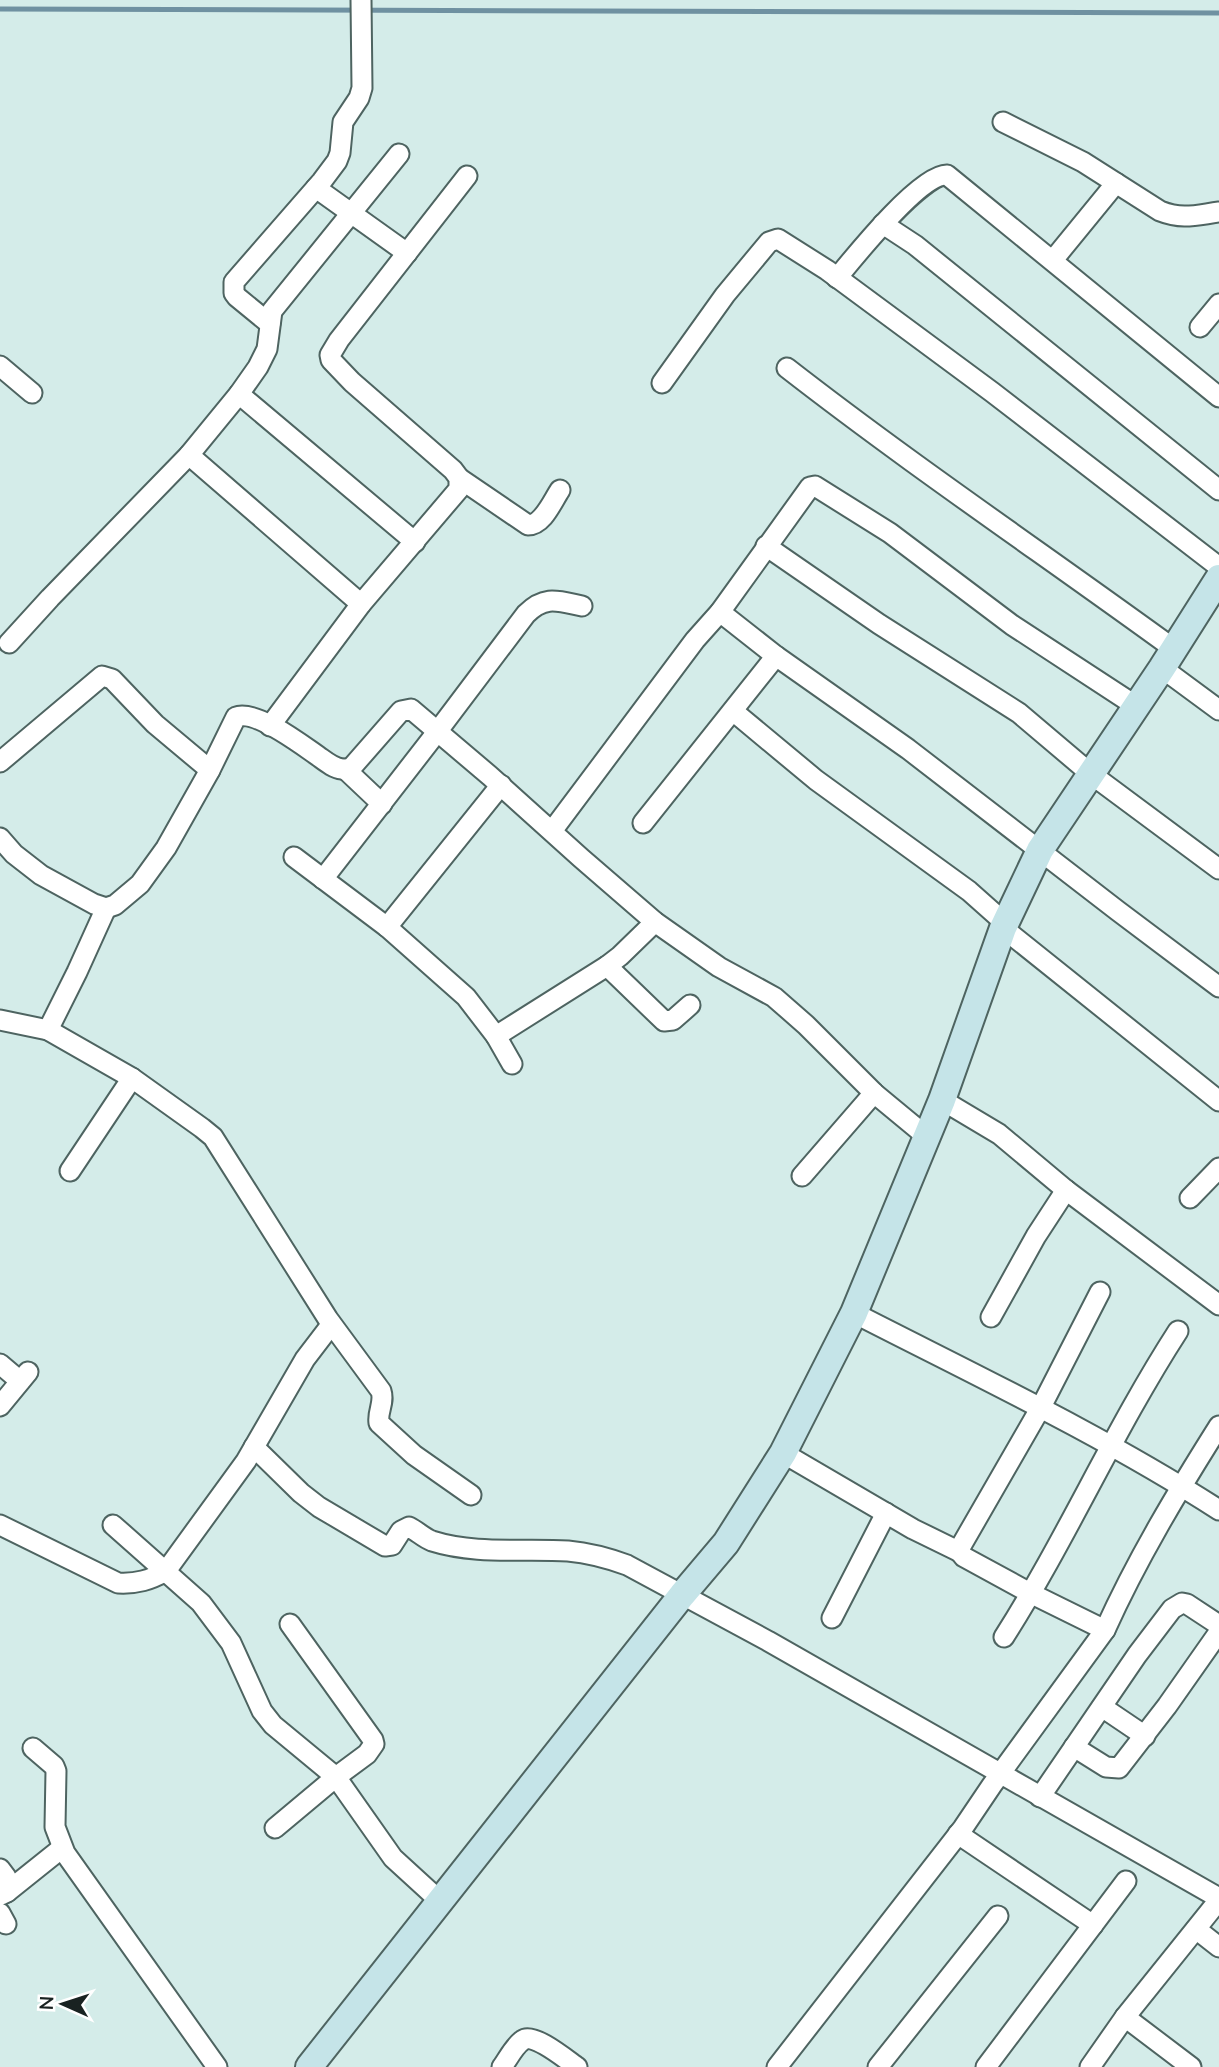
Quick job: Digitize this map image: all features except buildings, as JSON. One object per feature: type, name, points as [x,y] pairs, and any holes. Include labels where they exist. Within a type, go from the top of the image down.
[{"type":"street","points":[[270,324],[237,297],[234,282],[316,188],[340,153],[343,122],[359,98],[362,88],[361,6]]},
{"type":"street","points":[[1003,122],[1074,158],[1160,212],[1189,217],[1219,212]]},
{"type":"street","points":[[9,643],[189,455],[239,394],[267,349],[272,312],[278,303],[399,154]]},
{"type":"street","points":[[837,278],[883,224],[920,188],[936,176],[947,175],[1219,397]]},
{"type":"street","points":[[467,176],[339,340],[330,355],[331,360],[459,478],[528,525],[539,522],[560,490]]},
{"type":"street","points":[[1053,260],[1116,183]]},
{"type":"street","points":[[316,188],[407,253]]},
{"type":"street","points":[[883,224],[915,245],[1219,490]]},
{"type":"street","points":[[662,383],[725,295],[769,242],[774,239],[781,240],[992,392],[1219,567]]},
{"type":"street","points":[[1200,327],[1219,304]]},
{"type":"street","points":[[0,366],[32,393]]},
{"type":"street","points":[[787,368],[864,428],[1022,539],[1168,658],[1219,710]]},
{"type":"street","points":[[239,394],[415,542]]},
{"type":"street","points":[[189,455],[361,604]]},
{"type":"street","points":[[270,726],[361,604],[459,489],[459,478]]},
{"type":"street","points":[[552,831],[687,650],[720,612],[810,487],[819,487],[890,533],[1012,625],[1136,706]]},
{"type":"street","points":[[766,546],[879,624],[1019,713],[1091,774],[1219,869]]},
{"type":"street","points":[[309,2067],[726,1543],[783,1453],[854,1313],[942,1100],[1004,925],[1040,850],[1219,578]]},
{"type":"street","points":[[324,880],[526,614],[543,601],[582,606]]},
{"type":"street","points":[[720,612],[776,656],[908,749],[1219,987]]},
{"type":"street","points":[[643,823],[776,656]]},
{"type":"street","points":[[0,762],[97,679],[107,676],[155,724],[210,770]]},
{"type":"street","points":[[345,769],[352,767],[401,711],[406,708],[415,712],[656,922],[719,967],[774,997],[874,1093],[926,1136]]},
{"type":"street","points":[[733,711],[817,780],[969,891],[1004,925],[1219,1101]]},
{"type":"street","points":[[0,838],[14,854],[41,875],[94,904],[106,908],[115,905],[140,884],[166,848],[210,770],[232,723],[241,715],[270,726],[331,765],[345,769],[382,804]]},
{"type":"street","points":[[387,927],[501,785]]},
{"type":"street","points":[[294,857],[387,927],[466,997],[512,1064]]},
{"type":"street","points":[[48,1030],[106,908]]},
{"type":"street","points":[[496,1037],[607,965],[656,922]]},
{"type":"street","points":[[607,965],[664,1021],[673,1020],[690,1005]]},
{"type":"street","points":[[0,1020],[48,1030],[132,1078],[213,1137],[331,1325],[381,1391],[383,1398],[378,1419],[383,1429],[414,1455],[471,1495]]},
{"type":"street","points":[[70,1171],[132,1078]]},
{"type":"street","points":[[802,1176],[874,1093]]},
{"type":"street","points":[[942,1100],[999,1134],[1066,1190],[1219,1305]]},
{"type":"street","points":[[1190,1198],[1219,1168]]},
{"type":"street","points":[[991,1317],[1036,1236],[1066,1190]]},
{"type":"street","points":[[960,1552],[1041,1407],[1100,1292]]},
{"type":"street","points":[[854,1313],[1041,1407],[1219,1510]]},
{"type":"street","points":[[0,1525],[118,1583],[132,1584],[166,1571],[254,1447],[305,1359],[331,1325]]},
{"type":"street","points":[[1004,1637],[1032,1594],[1110,1446],[1157,1363],[1178,1332]]},
{"type":"street","points":[[0,1364],[24,1376],[0,1406]]},
{"type":"street","points":[[777,2067],[958,1835],[1105,1630],[1117,1602],[1181,1486],[1219,1426]]},
{"type":"street","points":[[254,1447],[318,1507],[384,1546],[392,1545],[401,1531],[409,1527],[428,1540],[453,1546],[582,1553],[627,1565],[768,1642],[993,1784],[1040,1797],[1216,1904],[1125,2017],[1090,2067]]},
{"type":"street","points":[[783,1453],[913,1530],[960,1552],[964,1557],[1032,1594],[1105,1630]]},
{"type":"street","points":[[832,1618],[886,1513]]},
{"type":"street","points":[[113,1525],[201,1602],[231,1643],[262,1711],[273,1725],[336,1777],[393,1858],[440,1901]]},
{"type":"street","points":[[1040,1797],[1137,1655],[1172,1609],[1177,1605],[1187,1604],[1219,1625]]},
{"type":"street","points":[[275,1828],[373,1748],[373,1740],[290,1624]]},
{"type":"street","points":[[1074,1747],[1106,1767],[1119,1768],[1219,1632]]},
{"type":"street","points":[[1101,1707],[1145,1736]]},
{"type":"street","points":[[33,1748],[54,1766],[56,1771],[55,1827],[62,1848],[216,2067]]},
{"type":"street","points":[[958,1835],[1093,1925]]},
{"type":"street","points":[[4,1894],[62,1848]]},
{"type":"street","points":[[0,1869],[6,1877],[4,1894]]},
{"type":"street","points":[[986,2067],[1126,1881]]},
{"type":"street","points":[[878,2067],[999,1916]]},
{"type":"street","points":[[1196,1929],[1219,1947]]},
{"type":"street","points":[[1125,2017],[1191,2067]]},
{"type":"street","points":[[502,2067],[519,2044],[528,2038],[548,2047],[577,2067]]},
{"type":"waterway","points":[[0,9],[1219,13]]}]
